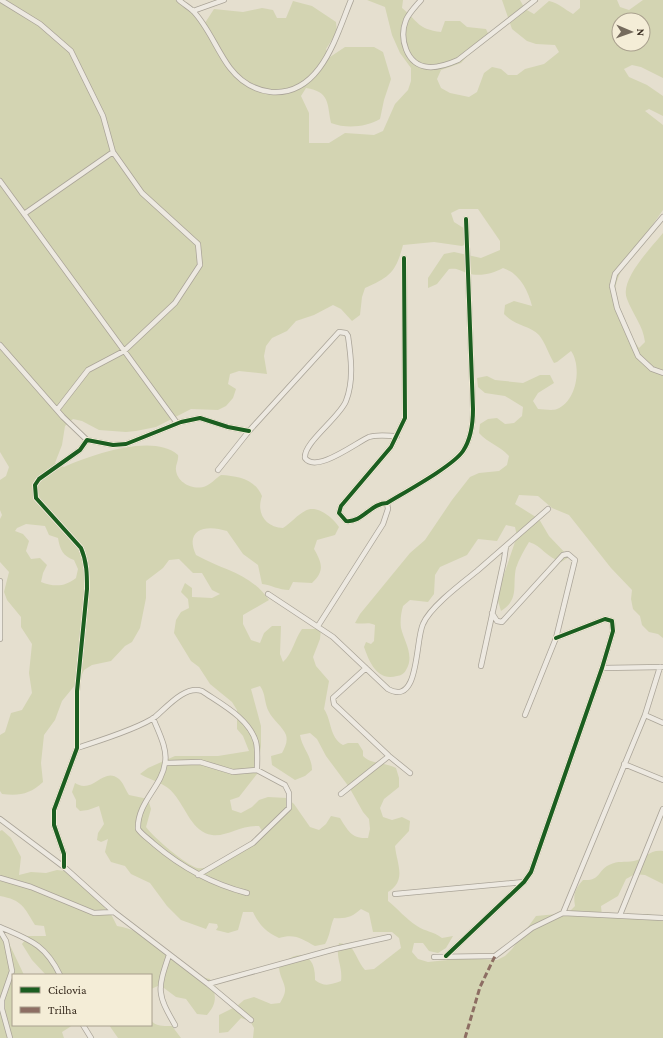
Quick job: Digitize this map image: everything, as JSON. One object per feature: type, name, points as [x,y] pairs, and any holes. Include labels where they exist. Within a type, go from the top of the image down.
[{"type":"street","points":[[1,0],[40,24],[71,51],[103,116],[113,152],[142,193],[198,244],[200,265],[175,303],[124,351],[88,370],[57,410]]},
{"type":"street","points":[[178,0],[193,11],[230,69],[253,88],[280,92],[294,88],[312,78],[327,56],[351,0]]},
{"type":"street","points":[[193,11],[224,0]]},
{"type":"street","points":[[421,0],[406,20],[404,37],[406,52],[429,67],[443,66],[458,60],[535,0]]},
{"type":"street","points":[[24,214],[113,152]]},
{"type":"street","points":[[0,181],[177,423]]},
{"type":"street","points":[[663,217],[615,274],[612,286],[617,308],[638,356],[652,369],[663,373]]},
{"type":"street","points":[[404,258],[405,418],[392,447],[341,506],[339,513],[346,521],[355,520],[378,505],[387,503],[456,459],[468,443],[471,433],[473,410],[466,219]]},
{"type":"street","points":[[218,470],[249,431],[337,333],[342,332],[347,334],[349,343],[351,383],[349,392],[345,403],[339,412],[307,448],[305,458],[309,462],[316,463],[345,451],[369,437],[397,436]]},
{"type":"street","points":[[0,345],[57,410],[87,440],[113,445],[126,444],[177,423],[200,418],[228,427],[249,431]]},
{"type":"street","points":[[64,867],[64,854],[54,825],[54,810],[77,748],[77,691],[87,590],[86,558],[75,539],[41,505],[36,498],[34,491],[39,479],[80,450],[87,440]]},
{"type":"street","points":[[318,626],[383,524],[388,509],[387,503]]},
{"type":"street","points":[[268,594],[318,626],[392,692],[402,692],[410,685],[416,663],[423,623],[428,616],[456,588],[548,509]]},
{"type":"street","points":[[481,666],[506,546]]},
{"type":"street","points":[[492,613],[497,621],[502,622],[563,556],[568,554],[573,558],[575,562],[556,638],[525,715]]},
{"type":"street","points":[[0,581],[0,639]]},
{"type":"street","points":[[446,956],[524,882],[535,863],[614,631],[612,621],[605,619],[556,638]]},
{"type":"street","points":[[563,913],[645,715],[662,667],[602,668]]},
{"type":"street","points":[[366,668],[340,691],[333,698],[333,701],[339,710],[389,756],[410,773]]},
{"type":"street","points":[[77,748],[113,736],[153,718],[185,693],[192,690],[202,691],[236,715],[251,731],[256,742],[258,770]]},
{"type":"street","points":[[645,715],[663,723]]},
{"type":"street","points":[[153,718],[163,743],[166,763],[140,813],[138,829],[169,856],[198,875],[217,884],[247,893]]},
{"type":"street","points":[[341,794],[389,756]]},
{"type":"street","points":[[166,763],[200,762],[233,772],[258,770],[285,785],[289,793],[289,808],[253,843],[198,875]]},
{"type":"street","points":[[624,764],[663,780]]},
{"type":"street","points":[[620,915],[663,809]]},
{"type":"street","points":[[0,819],[64,867],[114,912],[208,984],[251,1020]]},
{"type":"street","points":[[0,878],[31,887],[94,913],[114,912]]},
{"type":"street","points":[[396,894],[524,882]]},
{"type":"street","points":[[434,957],[495,956],[532,928],[563,913],[663,918]]},
{"type":"street","points":[[0,927],[35,943],[45,950],[59,974]]},
{"type":"street","points":[[0,931],[6,941],[12,971],[2,1000],[2,1009],[10,1038]]},
{"type":"street","points":[[208,984],[329,951],[389,937]]},
{"type":"street","points":[[169,955],[160,983],[160,997],[175,1025]]},
{"type":"street","points":[[84,1026],[91,1038]]},
{"type":"green space","points":[[0,0],[182,0],[203,26],[214,9],[243,12],[262,8],[273,10],[277,18],[286,18],[293,1],[312,6],[336,22],[337,32],[326,49],[330,57],[345,47],[374,47],[383,52],[391,79],[380,119],[369,124],[356,126],[343,126],[331,123],[326,100],[319,92],[306,88],[301,96],[309,113],[309,143],[329,143],[345,133],[374,135],[383,131],[395,104],[408,90],[411,81],[411,68],[400,53],[392,35],[385,7],[367,0],[403,0],[402,8],[423,27],[433,31],[441,32],[445,21],[460,21],[467,27],[486,29],[490,38],[468,55],[461,63],[441,70],[437,79],[441,88],[450,93],[469,97],[477,92],[484,73],[492,67],[501,69],[508,75],[517,75],[525,69],[544,64],[559,52],[555,45],[536,44],[527,41],[512,29],[502,0],[520,0],[525,9],[534,14],[549,1],[559,5],[573,14],[580,8],[580,0],[617,0],[620,7],[629,10],[643,0],[663,0],[663,78],[641,67],[632,65],[624,69],[629,77],[647,85],[663,96],[663,116],[649,109],[645,111],[663,125],[663,210],[624,265],[615,287],[615,295],[621,315],[639,348],[645,342],[644,336],[627,299],[626,291],[632,274],[638,264],[663,233],[663,638],[658,634],[649,632],[642,625],[640,616],[633,609],[631,599],[632,590],[611,568],[569,515],[552,508],[538,496],[519,495],[515,504],[539,519],[549,536],[569,557],[561,562],[529,542],[516,568],[514,592],[511,602],[501,611],[498,601],[498,592],[517,536],[515,527],[506,525],[497,541],[478,539],[467,555],[440,567],[435,575],[434,594],[428,602],[410,600],[403,606],[401,628],[409,654],[408,665],[405,672],[398,676],[384,676],[375,669],[368,658],[364,647],[366,642],[371,644],[374,641],[375,625],[370,623],[355,623],[360,614],[410,553],[425,540],[452,500],[470,477],[479,473],[499,471],[507,465],[509,456],[479,433],[480,424],[488,419],[497,418],[505,424],[514,423],[522,416],[523,407],[505,396],[485,393],[478,387],[477,378],[487,376],[495,380],[523,383],[540,375],[550,375],[554,383],[538,393],[533,401],[538,409],[550,410],[555,410],[564,405],[569,399],[576,383],[576,365],[571,351],[554,363],[539,335],[531,329],[508,318],[504,314],[505,305],[514,301],[532,306],[522,283],[509,270],[503,268],[494,272],[476,275],[456,269],[449,269],[437,284],[428,288],[428,278],[444,254],[454,252],[481,258],[500,250],[500,241],[478,209],[459,209],[451,213],[454,222],[470,232],[470,242],[462,246],[434,242],[403,245],[398,262],[391,272],[386,277],[365,288],[362,297],[360,315],[352,321],[341,309],[333,305],[314,315],[296,321],[287,331],[272,338],[266,346],[264,356],[267,374],[239,371],[230,374],[228,384],[236,389],[233,398],[226,406],[218,410],[191,409],[156,427],[126,432],[99,430],[82,421],[73,419],[65,426],[62,445],[55,463],[64,467],[90,457],[122,448],[154,446],[167,449],[178,455],[176,468],[177,475],[179,479],[191,487],[206,486],[221,475],[234,476],[250,482],[259,490],[262,496],[260,502],[261,513],[271,525],[283,528],[302,513],[310,509],[315,509],[329,516],[339,527],[335,535],[317,540],[314,549],[321,567],[319,575],[312,583],[293,582],[289,590],[262,584],[258,565],[243,554],[227,531],[212,528],[199,531],[195,534],[193,539],[193,546],[196,555],[236,573],[253,583],[269,600],[243,615],[243,624],[251,640],[260,643],[264,633],[272,626],[281,626],[280,654],[283,662],[289,655],[302,629],[321,629],[320,639],[313,657],[316,666],[329,681],[324,709],[335,738],[343,745],[348,743],[358,743],[363,751],[363,756],[370,761],[396,768],[399,778],[399,787],[384,799],[380,808],[383,817],[392,820],[402,817],[410,821],[409,831],[395,846],[399,866],[399,877],[394,887],[388,892],[388,901],[420,928],[442,938],[453,936],[446,948],[438,953],[429,951],[423,943],[414,943],[412,952],[418,959],[428,962],[467,958],[497,960],[505,956],[512,949],[536,916],[568,913],[575,906],[575,892],[583,880],[593,879],[605,867],[613,863],[634,861],[655,851],[663,851],[663,884],[645,875],[635,874],[626,879],[618,896],[601,906],[602,916],[648,914],[663,918],[663,1038],[253,1038],[254,1028],[250,1021],[241,1018],[228,1032],[219,1033],[219,1015],[237,1006],[244,1000],[254,997],[271,1004],[280,1003],[285,993],[285,989],[279,968],[292,957],[298,955],[308,958],[312,963],[315,980],[321,984],[330,984],[341,981],[338,953],[339,943],[349,945],[365,970],[374,969],[401,948],[399,938],[392,932],[373,932],[369,913],[361,909],[349,917],[334,918],[325,944],[315,946],[294,936],[279,938],[274,936],[263,928],[253,912],[243,912],[238,930],[228,933],[216,930],[218,927],[217,924],[209,923],[206,929],[181,920],[167,906],[150,883],[131,874],[125,866],[111,862],[105,852],[108,839],[101,842],[97,840],[98,833],[104,824],[99,806],[80,811],[76,807],[76,800],[72,792],[75,783],[83,786],[89,785],[106,776],[114,776],[120,780],[129,795],[148,799],[151,809],[146,827],[150,832],[162,844],[197,868],[206,868],[215,864],[264,834],[259,826],[246,827],[218,835],[205,833],[190,819],[171,790],[140,774],[148,768],[175,756],[218,756],[249,751],[243,736],[237,729],[237,710],[232,702],[210,684],[199,667],[191,661],[174,633],[176,620],[181,612],[189,608],[188,599],[181,592],[185,583],[192,588],[192,597],[212,598],[220,594],[212,590],[202,573],[193,573],[179,559],[169,560],[163,568],[146,581],[146,598],[140,628],[132,642],[125,646],[111,661],[92,665],[84,670],[80,679],[62,701],[55,720],[44,735],[41,763],[43,782],[29,792],[14,795],[2,794],[0,791],[0,735],[5,732],[11,713],[22,710],[32,693],[29,673],[32,644],[21,627],[21,617],[7,600],[4,592],[9,572],[0,562],[0,519],[2,515],[0,510],[0,480],[6,476],[9,467],[0,452]],"holes":[[[26,524],[45,526],[49,535],[58,538],[61,549],[65,554],[74,560],[78,569],[76,578],[64,585],[50,585],[41,582],[47,565],[40,558],[31,559],[26,551],[29,541],[23,534],[15,531],[17,528]],[[260,686],[269,712],[283,729],[287,738],[282,753],[271,756],[272,765],[295,780],[305,776],[312,770],[312,765],[300,735],[310,733],[317,739],[326,756],[349,787],[363,812],[369,819],[370,829],[368,838],[354,836],[340,818],[331,816],[326,824],[319,830],[310,827],[294,804],[287,798],[268,797],[259,800],[252,807],[241,813],[232,810],[230,800],[239,797],[257,774],[261,746],[261,726],[251,689]]]},
{"type":"green space","points":[[2,830],[11,838],[21,857],[19,875],[31,872],[46,873],[57,870],[65,871],[96,898],[112,916],[117,926],[138,932],[191,970],[210,979],[215,994],[211,1011],[207,1015],[197,1014],[186,999],[176,997],[160,985],[152,989],[152,974],[45,974],[32,960],[22,944],[28,936],[46,936],[44,926],[35,925],[25,909],[18,902],[0,896],[0,831]]},
{"type":"green space","points":[[0,928],[6,937],[24,974],[12,974],[12,1026],[71,1026],[62,1032],[64,1038],[0,1038]]},
{"type":"green space","points":[[152,1021],[158,1025],[172,1026],[181,1038],[118,1038],[110,1026],[152,1026]]},
{"type":"marked path","points":[[465,1038],[480,987],[495,956]]},
{"type":"cycle path","points":[[404,258],[405,418],[391,447],[341,506],[339,513],[346,521],[357,519],[376,506],[387,503],[439,471],[458,457],[463,451],[470,436],[473,409],[466,219]]},
{"type":"cycle path","points":[[64,867],[64,854],[54,825],[54,810],[77,748],[77,691],[87,589],[87,574],[86,563],[81,548],[36,498],[35,485],[39,479],[80,450],[87,440],[113,445],[126,444],[181,422],[200,418],[228,427],[249,431]]},
{"type":"cycle path","points":[[446,956],[524,882],[531,872],[602,668],[613,631],[612,621],[605,619],[556,638]]}]
